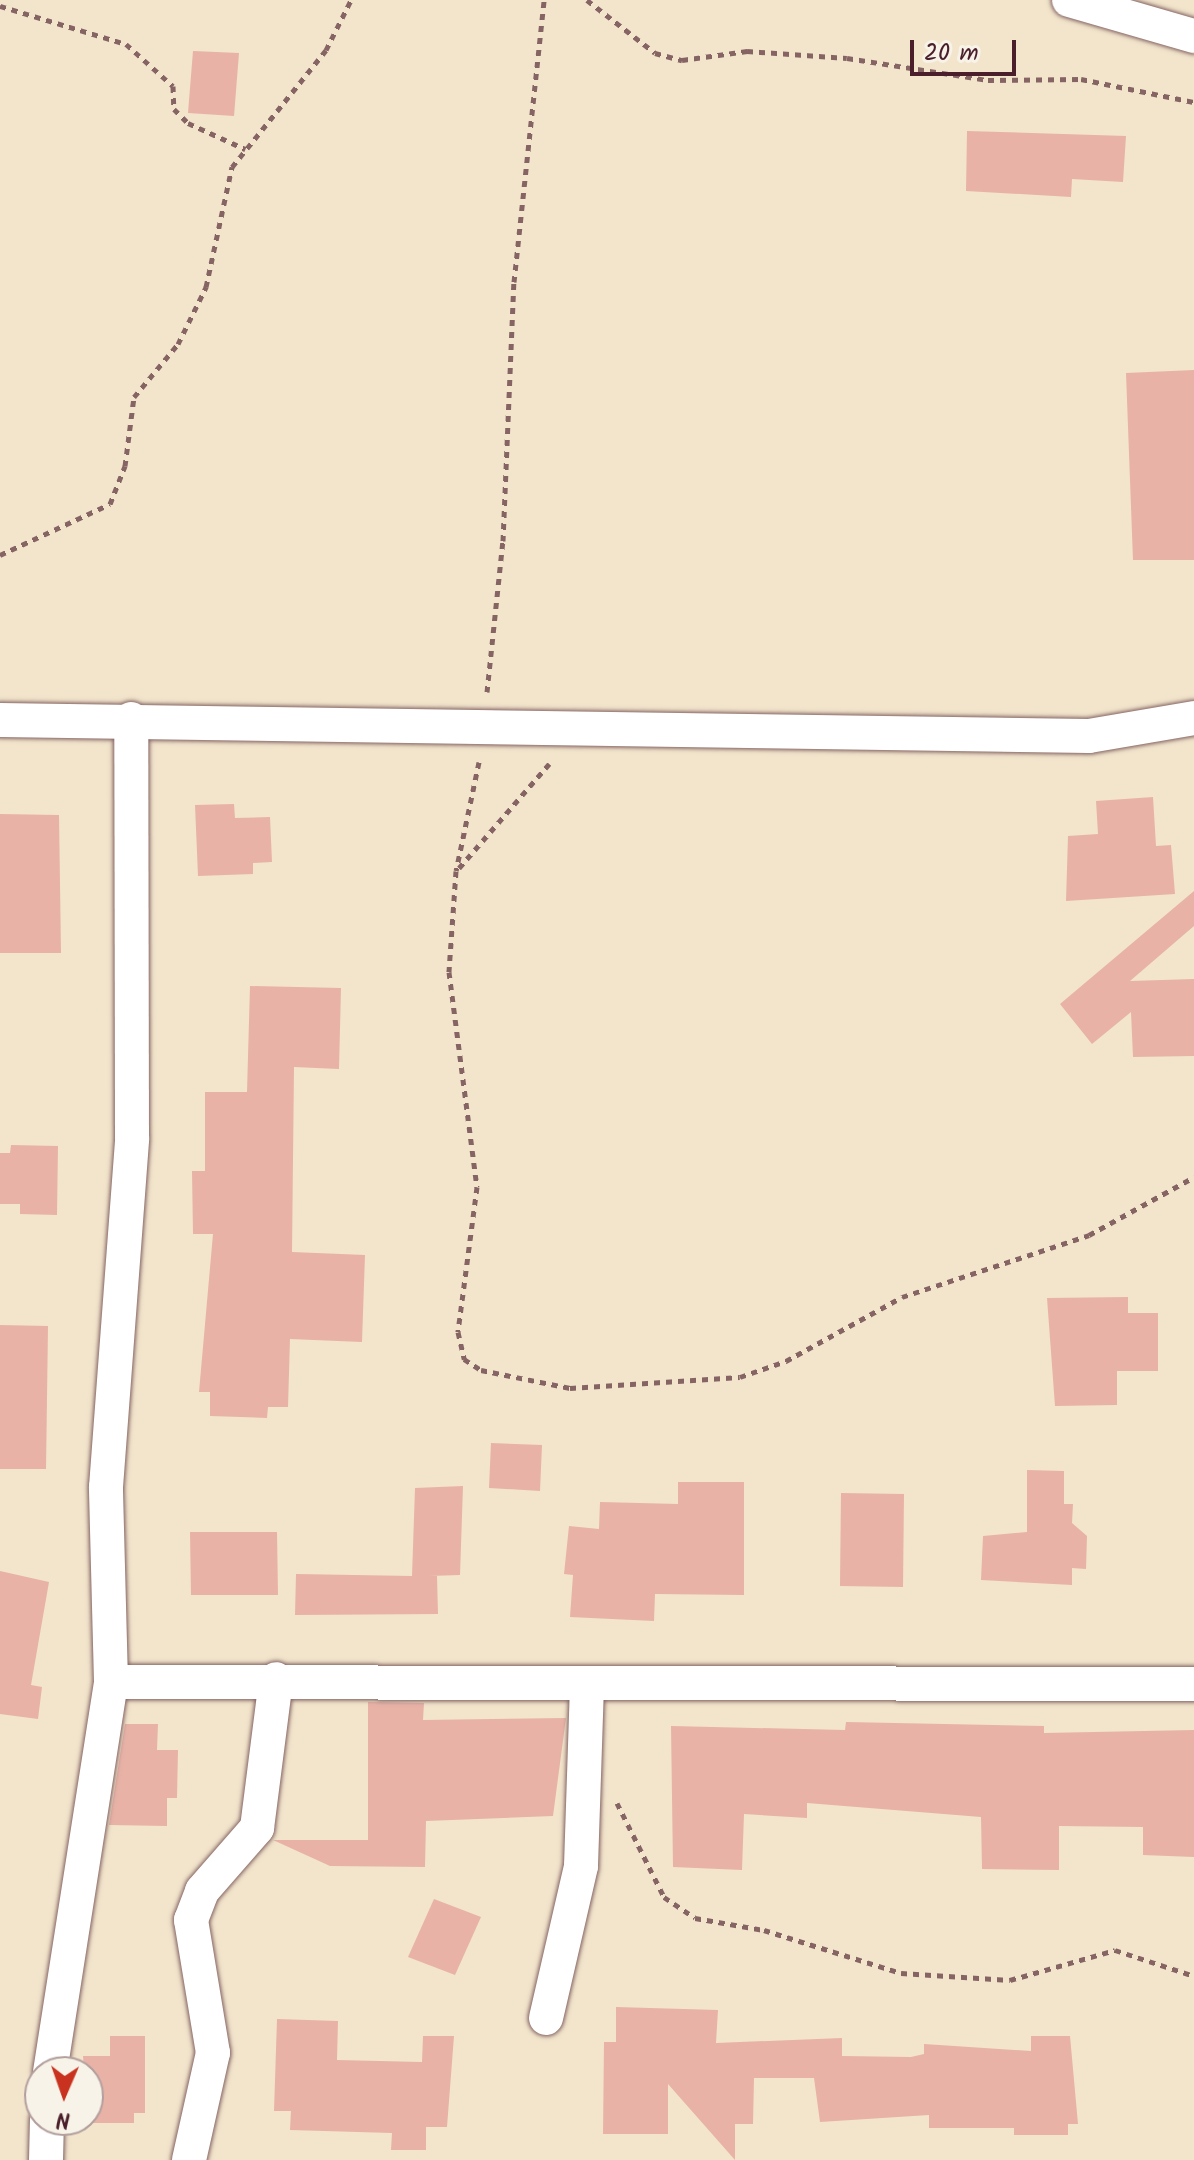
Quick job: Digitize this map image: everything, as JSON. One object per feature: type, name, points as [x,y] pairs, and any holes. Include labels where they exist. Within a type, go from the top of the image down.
[{"type":"street","points":[[1069,0],[1194,36]]},
{"type":"street","points":[[0,720],[131,719],[483,731],[1089,736],[1194,718]]},
{"type":"street","points":[[53,2056],[111,1682],[106,1487],[132,1138],[131,719]]},
{"type":"street","points":[[111,1682],[276,1679],[587,1684],[1194,1684]]},
{"type":"street","points":[[189,2160],[213,2053],[191,1920],[202,1891],[257,1828],[276,1679]]},
{"type":"street","points":[[546,2018],[581,1866],[589,1786],[587,1684]]},
{"type":"street","points":[[46,2160],[47,2136]]},
{"type":"path","points":[[0,555],[110,504],[125,466],[134,397],[191,324],[209,275],[222,189],[245,149],[326,50],[351,0]]},
{"type":"path","points":[[544,0],[514,282],[503,541],[483,731],[456,871],[449,972],[477,1187],[458,1332],[464,1359],[481,1370],[570,1388],[740,1377],[786,1361],[902,1297],[1089,1235],[1194,1177]]},
{"type":"path","points":[[587,0],[655,53],[682,60],[747,51],[847,58],[988,80],[1081,79],[1194,102]]},
{"type":"path","points":[[0,6],[126,44],[173,86],[174,109],[188,123],[245,149]]},
{"type":"path","points":[[456,871],[510,801],[585,731]]},
{"type":"path","points":[[589,1786],[627,1815],[664,1897],[695,1918],[764,1930],[901,1973],[1010,1980],[1115,1950],[1194,1976]]},
{"type":"building","points":[[193,51],[239,53],[234,116],[188,113]]},
{"type":"building","points":[[967,131],[1126,136],[1123,182],[1072,179],[1071,197],[966,191]]},
{"type":"building","points":[[1194,370],[1194,560],[1133,560],[1126,373]]},
{"type":"building","points":[[1153,797],[1156,846],[1171,845],[1175,894],[1066,901],[1068,836],[1098,834],[1096,801]]},
{"type":"building","points":[[234,804],[235,818],[270,817],[272,862],[253,863],[253,874],[198,876],[195,805]]},
{"type":"building","points":[[0,814],[59,815],[61,953],[0,953]]},
{"type":"building","points":[[1194,891],[1194,926],[1130,981],[1194,979],[1194,1056],[1133,1057],[1131,1012],[1092,1044],[1060,1004]]},
{"type":"building","points":[[250,986],[341,988],[339,1069],[294,1067],[292,1252],[365,1255],[362,1342],[290,1339],[288,1407],[268,1407],[267,1418],[210,1416],[210,1392],[199,1392],[213,1234],[193,1234],[192,1171],[205,1171],[205,1092],[247,1092]]},
{"type":"building","points":[[11,1145],[58,1146],[57,1215],[20,1214],[20,1204],[0,1204],[0,1153],[10,1153]]},
{"type":"building","points":[[1128,1297],[1128,1313],[1158,1313],[1158,1371],[1117,1371],[1117,1405],[1055,1406],[1047,1298]]},
{"type":"building","points":[[0,1325],[48,1326],[46,1469],[0,1469]]},
{"type":"building","points":[[491,1443],[542,1445],[540,1491],[489,1488]]},
{"type":"building","points":[[1027,1470],[1064,1471],[1064,1504],[1073,1504],[1072,1523],[1087,1536],[1086,1569],[1072,1568],[1072,1585],[981,1580],[983,1536],[1027,1532]]},
{"type":"building","points":[[678,1482],[744,1482],[744,1595],[655,1594],[654,1621],[570,1617],[573,1575],[564,1574],[569,1526],[599,1529],[600,1502],[678,1504]]},
{"type":"building","points":[[463,1486],[460,1575],[429,1576],[437,1576],[438,1614],[295,1615],[296,1574],[412,1576],[415,1488]]},
{"type":"building","points":[[841,1493],[904,1494],[903,1587],[840,1586]]},
{"type":"building","points":[[190,1532],[277,1532],[278,1595],[191,1595]]},
{"type":"building","points":[[0,1571],[49,1582],[31,1685],[42,1687],[38,1719],[0,1714]]},
{"type":"building","points":[[368,1702],[424,1703],[423,1720],[566,1718],[553,1816],[426,1821],[425,1867],[330,1866],[273,1840],[368,1840]]},
{"type":"building","points":[[846,1722],[1044,1726],[1044,1733],[1194,1730],[1194,1857],[1143,1855],[1143,1827],[1059,1826],[1059,1870],[982,1869],[981,1817],[807,1803],[807,1818],[744,1814],[742,1870],[673,1867],[671,1726],[845,1730]]},
{"type":"building","points":[[125,1724],[158,1724],[157,1750],[178,1750],[177,1798],[167,1798],[167,1826],[109,1825]]},
{"type":"building","points":[[434,1899],[481,1917],[455,1975],[408,1957]]},
{"type":"building","points":[[616,2007],[718,2010],[716,2043],[842,2038],[842,2056],[911,2057],[924,2054],[924,2044],[1031,2051],[1031,2036],[1070,2036],[1078,2124],[1068,2124],[1068,2135],[1014,2135],[1014,2128],[929,2128],[929,2115],[820,2122],[814,2078],[754,2078],[753,2124],[735,2124],[735,2160],[668,2084],[668,2134],[603,2134],[604,2042],[616,2042]]},
{"type":"building","points":[[277,2019],[338,2021],[337,2060],[422,2062],[423,2036],[454,2036],[447,2127],[426,2127],[426,2150],[391,2150],[392,2133],[290,2130],[291,2111],[274,2111]]},
{"type":"building","points":[[110,2036],[145,2036],[145,2113],[134,2113],[134,2123],[104,2123],[104,2056],[110,2056]]}]
